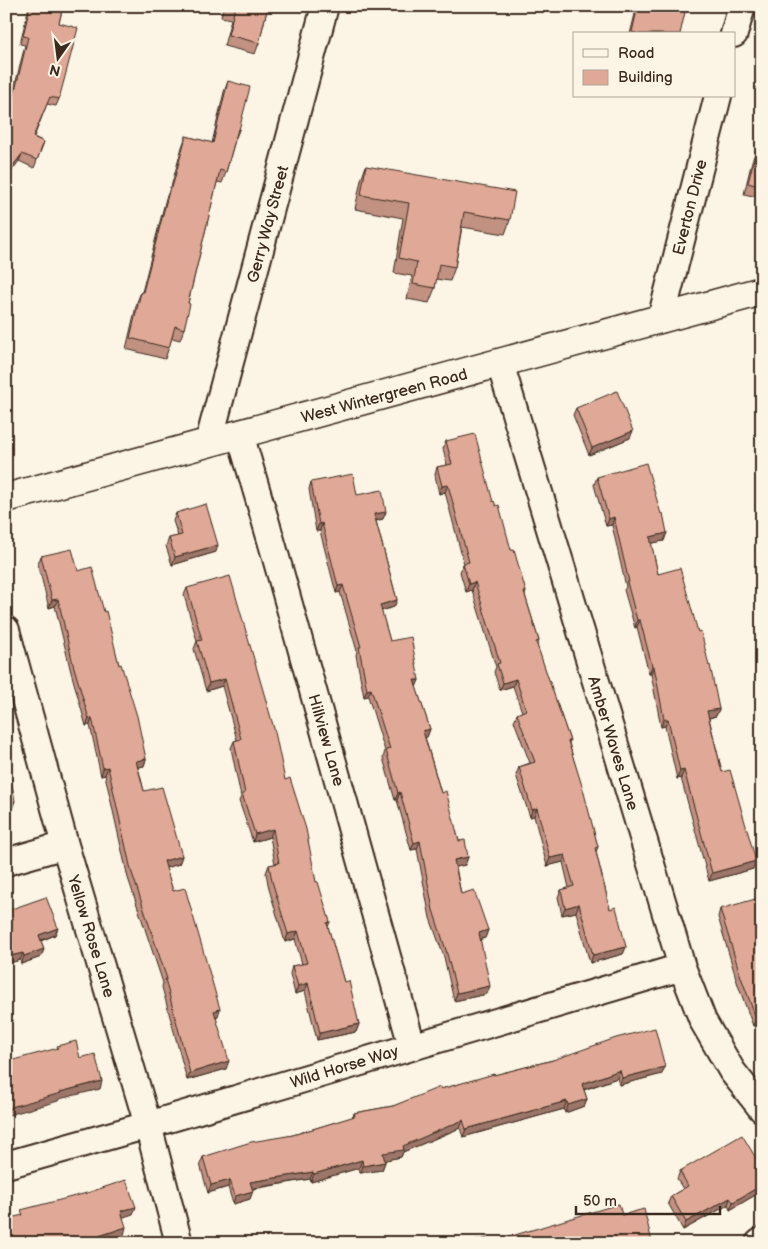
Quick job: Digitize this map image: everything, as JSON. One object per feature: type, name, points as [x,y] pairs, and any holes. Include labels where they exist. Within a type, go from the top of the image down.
[{"type":"main road","name":"West Wintergreen Road","points":[[6,498],[762,291]]},
{"type":"street","name":"Gerry Way Street","points":[[209,441],[325,6]]},
{"type":"street","points":[[735,32],[742,6]]},
{"type":"street","name":"Everton Drive","points":[[661,319],[717,98]]},
{"type":"street","name":"Amber Waves Lane","points":[[500,363],[682,967],[703,1022],[732,1071],[762,1109]]},
{"type":"street","name":"Hillview Lane","points":[[240,434],[412,1046]]},
{"type":"street","name":"Yellow Rose Lane","points":[[6,630],[65,845],[148,1125],[179,1243]]},
{"type":"street","points":[[6,862],[65,845]]},
{"type":"street","name":"Wild Horse Way","points":[[6,1165],[148,1125],[682,967]]},
{"type":"building","points":[[30,6],[63,6],[59,23],[78,28],[59,99],[50,97],[33,137],[44,142],[37,160],[22,154],[6,175],[6,112],[15,91],[28,37],[23,36]]},
{"type":"building","points":[[228,6],[268,6],[259,43],[228,35],[235,8]]},
{"type":"building","points":[[638,6],[678,6],[686,8],[680,32],[632,32]]},
{"type":"building","points":[[228,81],[250,87],[226,172],[220,170],[188,303],[190,304],[184,329],[175,326],[169,348],[130,338],[170,187],[172,188],[186,136],[213,143]]},
{"type":"building","points":[[756,151],[762,152],[762,187],[748,183]]},
{"type":"building","points":[[366,166],[515,192],[510,220],[464,212],[455,267],[439,264],[435,288],[413,284],[417,262],[399,258],[409,203],[361,195]]},
{"type":"building","points":[[617,391],[633,431],[592,448],[576,408]]},
{"type":"building","points":[[475,434],[493,502],[496,506],[499,505],[511,550],[514,550],[539,641],[536,642],[570,741],[568,741],[583,789],[598,847],[595,848],[610,909],[616,907],[626,947],[593,955],[579,904],[565,908],[561,890],[574,886],[565,855],[550,858],[537,808],[532,810],[519,767],[535,762],[517,714],[526,710],[516,679],[503,683],[497,664],[500,663],[475,582],[469,584],[463,564],[469,562],[448,485],[442,486],[437,467],[452,464],[446,441]]},
{"type":"building","points":[[646,463],[661,514],[663,513],[667,533],[650,537],[658,574],[680,568],[698,632],[701,631],[710,665],[719,709],[707,711],[722,772],[730,770],[756,861],[712,873],[684,770],[680,771],[668,719],[664,719],[654,666],[652,666],[640,620],[637,620],[614,517],[609,519],[597,477]]},
{"type":"building","points":[[353,474],[357,495],[382,490],[386,512],[374,514],[397,600],[380,605],[390,641],[411,637],[419,680],[414,680],[430,729],[423,731],[441,793],[446,791],[459,841],[465,840],[468,857],[454,860],[461,894],[474,890],[488,930],[479,933],[490,986],[457,993],[433,910],[420,841],[414,843],[400,792],[398,793],[386,750],[390,749],[371,689],[367,690],[359,647],[361,647],[343,585],[338,586],[322,523],[319,524],[311,482]]},
{"type":"building","points":[[206,504],[218,545],[175,557],[169,538],[182,535],[176,513]]},
{"type":"building","points":[[72,549],[78,571],[92,567],[104,612],[106,611],[119,665],[121,664],[137,716],[146,759],[136,761],[144,791],[162,787],[182,856],[164,861],[173,891],[185,888],[220,1009],[214,1011],[229,1061],[190,1073],[165,979],[167,979],[131,870],[108,767],[103,768],[92,718],[89,719],[73,664],[58,599],[52,600],[41,556]]},
{"type":"building","points":[[230,576],[275,732],[285,780],[290,778],[306,829],[316,882],[318,882],[330,922],[327,923],[344,982],[349,981],[359,1024],[320,1033],[308,983],[298,986],[292,966],[307,963],[298,931],[288,934],[272,881],[269,865],[279,863],[273,829],[255,834],[242,794],[245,793],[234,741],[241,739],[225,679],[209,683],[197,641],[202,640],[187,588]]},
{"type":"building","points":[[10,773],[15,801],[6,803],[6,774]]},
{"type":"building","points":[[46,897],[58,928],[39,935],[44,949],[24,956],[23,953],[6,957],[6,911]]},
{"type":"building","points":[[759,898],[762,906],[762,1016],[756,1018],[720,909]]},
{"type":"building","points":[[655,1028],[665,1067],[622,1078],[620,1070],[582,1084],[587,1099],[568,1105],[567,1101],[466,1129],[463,1120],[403,1146],[404,1150],[383,1153],[385,1162],[363,1166],[362,1160],[314,1174],[313,1172],[250,1182],[253,1191],[235,1196],[230,1180],[211,1185],[203,1157],[251,1142],[293,1135],[355,1116],[354,1113],[393,1106],[440,1087],[441,1089],[553,1060],[616,1038]]},
{"type":"building","points":[[76,1041],[80,1058],[95,1054],[102,1081],[60,1092],[6,1110],[6,1062],[58,1048],[57,1046]]},
{"type":"building","points":[[742,1135],[762,1168],[762,1185],[733,1202],[730,1198],[686,1222],[671,1196],[688,1186],[680,1171]]},
{"type":"building","points":[[126,1180],[136,1207],[121,1211],[126,1227],[99,1236],[101,1241],[94,1243],[6,1243],[6,1219],[23,1215],[21,1210],[87,1193]]},
{"type":"building","points":[[619,1204],[622,1215],[644,1209],[652,1242],[649,1243],[488,1243]]},
{"type":"building","points":[[487,1238],[488,1243],[468,1243]]}]
